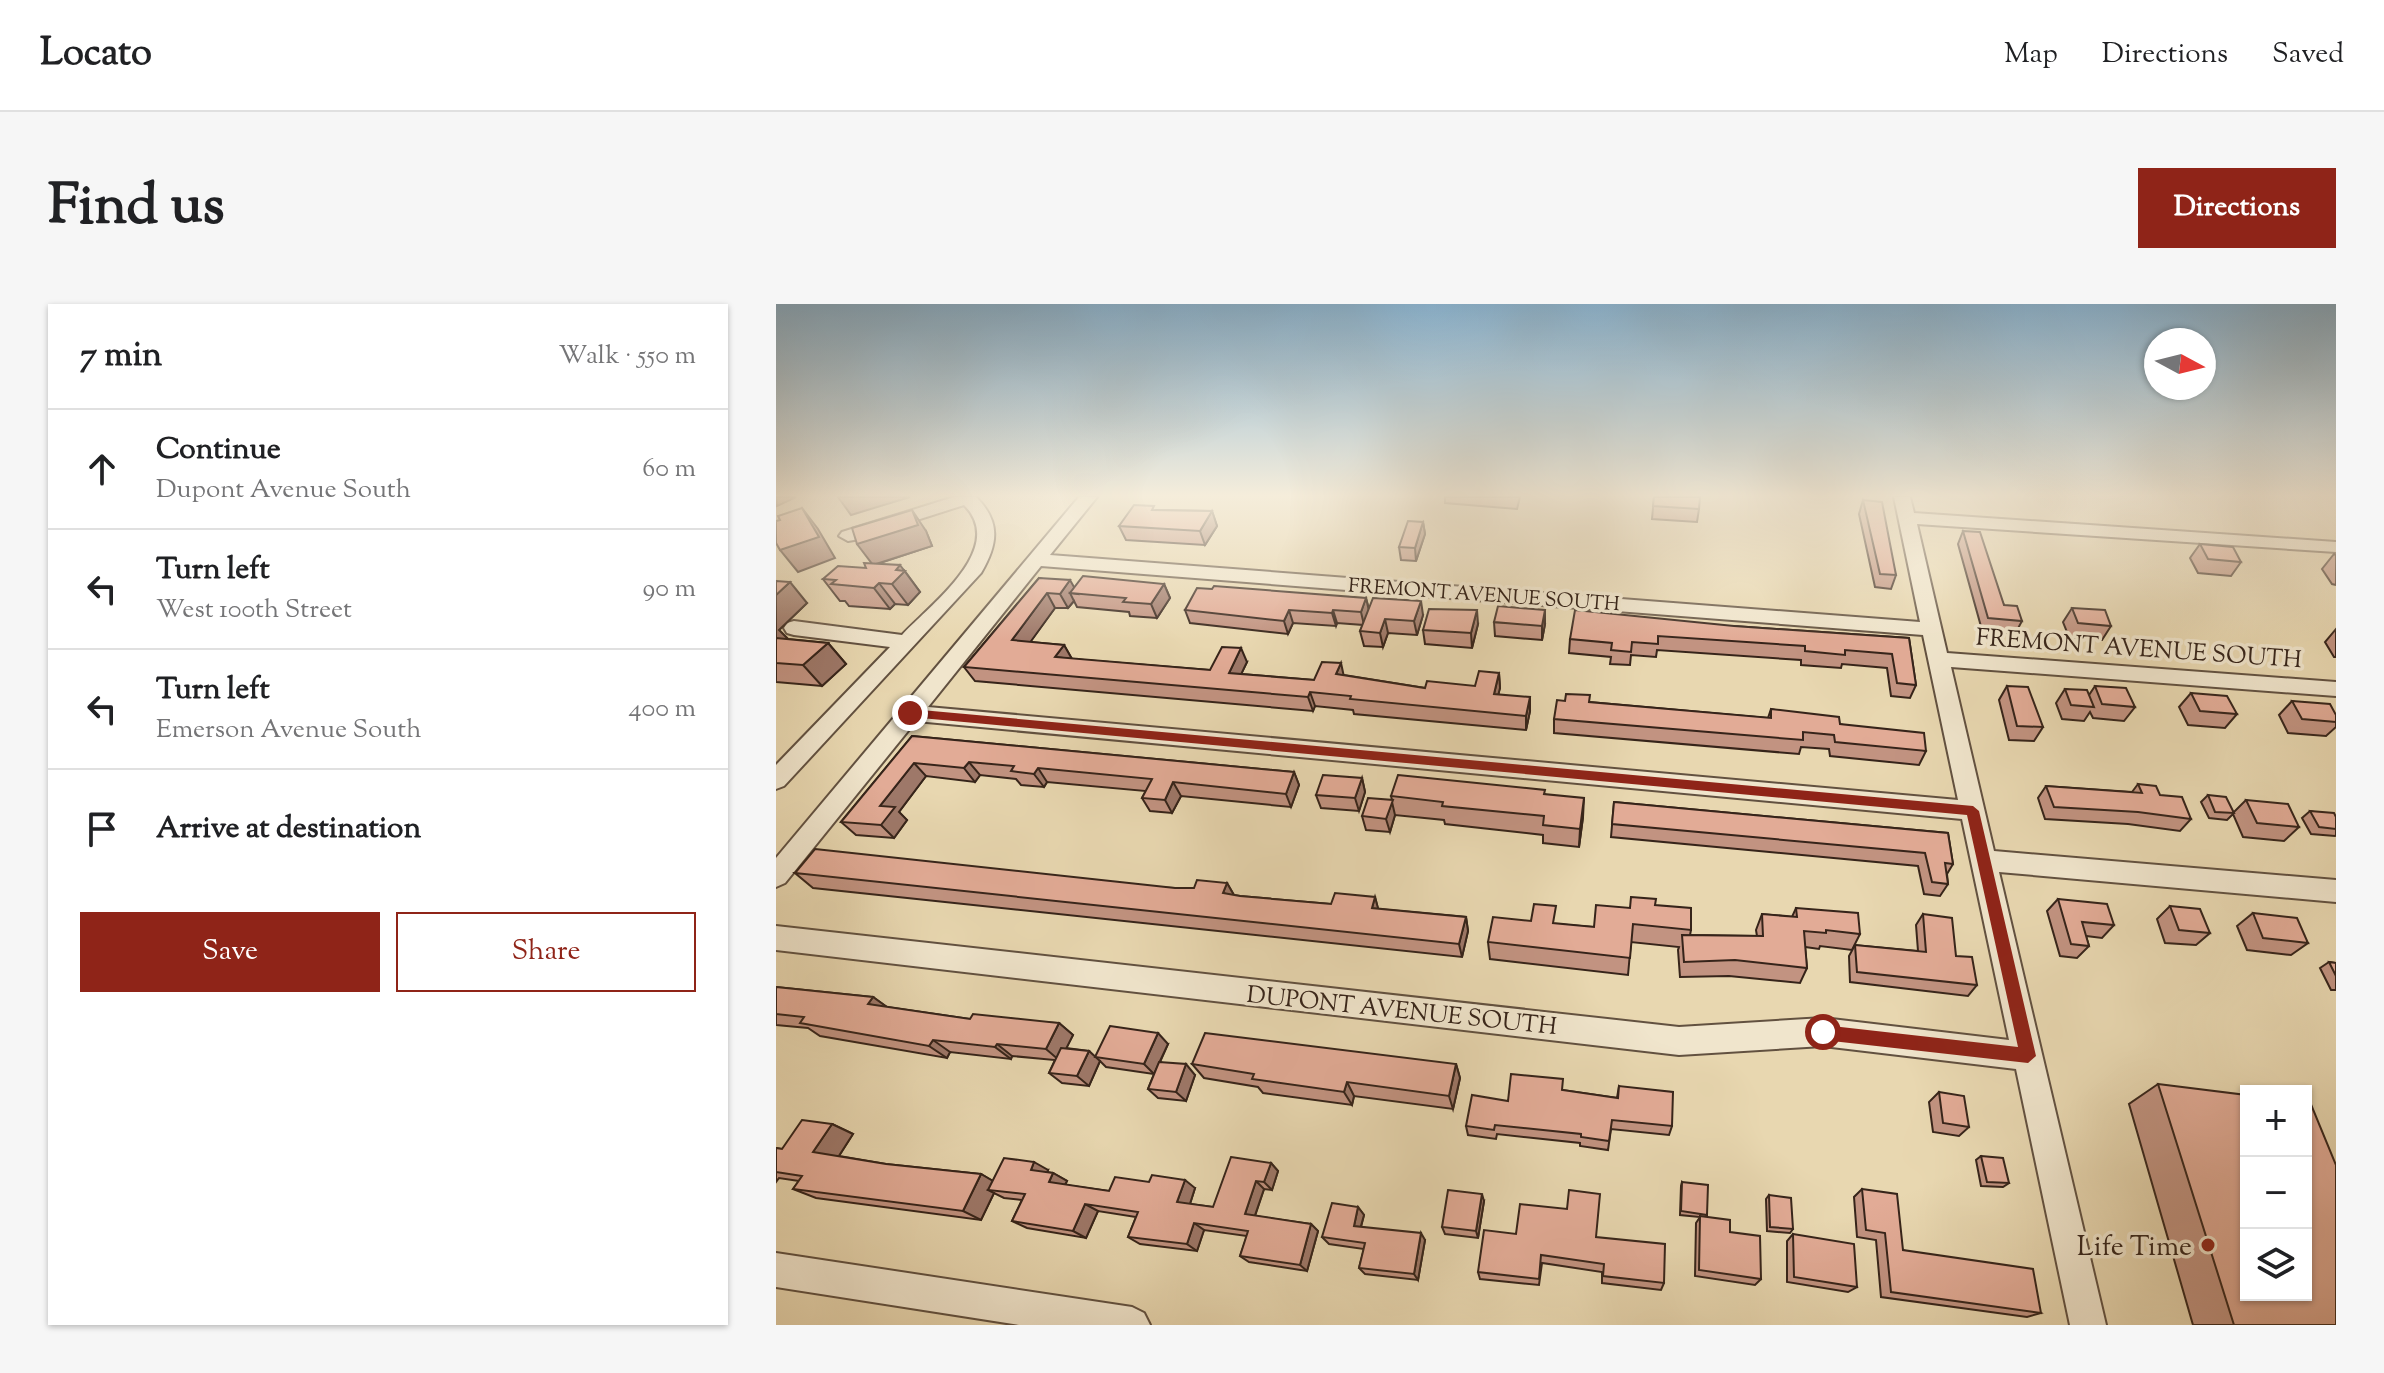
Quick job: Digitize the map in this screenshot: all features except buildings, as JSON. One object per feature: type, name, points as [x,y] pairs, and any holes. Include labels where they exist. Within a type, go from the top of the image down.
[{"type":"street","points":[[776,780],[972,573],[986,545]]},
{"type":"street","points":[[776,876],[1049,545]]},
{"type":"street","points":[[1910,545],[1932,629],[2088,1325]]},
{"type":"street","points":[[2313,545],[2336,547]]},
{"type":"street","name":"FREMONT AVENUE SOUTH","points":[[1036,560],[1932,629]]},
{"type":"street","points":[[794,628],[904,642]]},
{"type":"street","name":"FREMONT AVENUE SOUTH","points":[[1938,659],[2336,689]]},
{"type":"street","points":[[910,713],[1973,811]]},
{"type":"street","points":[[1984,860],[2336,891]]},
{"type":"street","name":"DUPONT AVENUE SOUTH","points":[[776,938],[1679,1041],[1823,1032],[2028,1056]]},
{"type":"street","points":[[776,1270],[1132,1325]]},
{"type":"place","name":"Life Time","points":[[2208,1245]]},
{"type":"route","points":[[910,713],[1973,811],[2028,1056],[1823,1032]]}]
